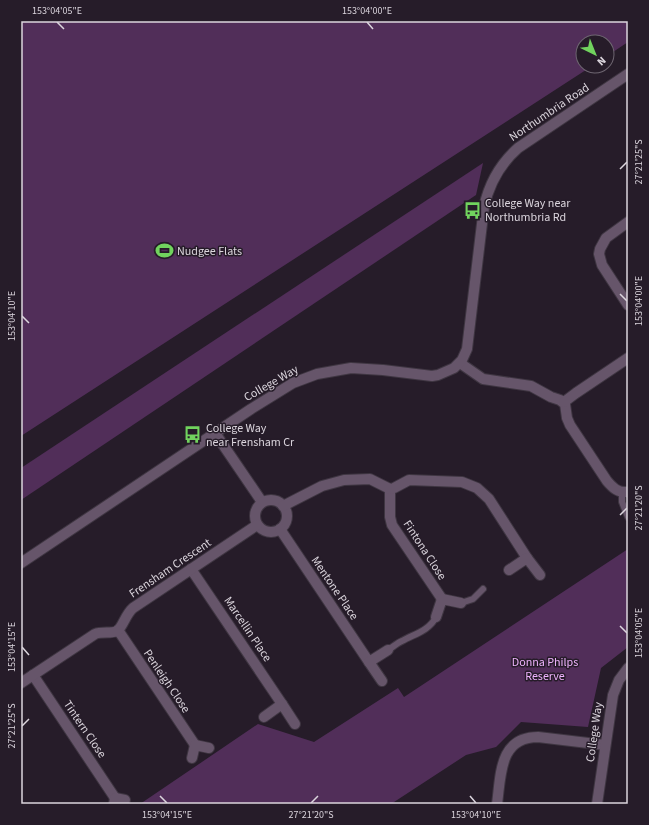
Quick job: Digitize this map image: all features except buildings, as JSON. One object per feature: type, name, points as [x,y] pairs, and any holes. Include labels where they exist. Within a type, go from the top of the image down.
[{"type":"street","name":"Northumbria Road","points":[[460,363],[468,345],[484,207],[488,189],[493,179],[504,162],[518,148],[628,74]]},
{"type":"street","points":[[628,222],[606,238],[599,254],[602,265],[628,305]]},
{"type":"street","points":[[564,402],[628,358]]},
{"type":"street","points":[[460,363],[483,379],[530,386],[564,402]]},
{"type":"street","name":"College Way","points":[[21,563],[278,391],[293,383],[317,374],[340,369],[359,368],[432,376],[444,374],[460,363]]},
{"type":"street","points":[[564,402],[570,425],[607,481],[615,489],[625,492]]},
{"type":"street","points":[[215,433],[262,502]]},
{"type":"street","points":[[284,506],[322,486],[344,480],[370,479],[390,488],[415,480],[462,482],[477,488],[489,498],[540,574]]},
{"type":"street","name":"Fintona Close","points":[[390,488],[390,517],[392,524],[442,599],[461,603]]},
{"type":"street","points":[[271,500],[280,502],[284,506],[287,516],[286,521],[280,530],[270,532],[265,531],[257,525],[255,520],[256,510],[262,502],[271,500]]},
{"type":"street","name":"Frensham Crescent","points":[[118,630],[130,611],[257,525]]},
{"type":"street","name":"Mentone Place","points":[[280,530],[382,681]]},
{"type":"street","points":[[509,570],[528,558]]},
{"type":"street","name":"Marcellin Place","points":[[191,569],[295,724]]},
{"type":"street","name":"Fintona Close","points":[[436,618],[442,599]]},
{"type":"street","points":[[21,683],[95,634],[118,630]]},
{"type":"street","name":"Penleigh Close","points":[[118,630],[195,746]]},
{"type":"street","points":[[369,662],[388,650]]},
{"type":"street","name":"College Way","points":[[597,804],[613,694],[619,680],[628,668]]},
{"type":"street","name":"Tintern Close","points":[[33,675],[118,801]]},
{"type":"street","points":[[264,717],[282,704]]},
{"type":"street","points":[[497,804],[502,764],[508,752],[517,742],[530,737],[538,737],[605,745]]},
{"type":"street","points":[[192,758],[195,746],[210,748]]},
{"type":"lane","points":[[625,492],[622,502],[628,517]]},
{"type":"lane","name":"Fintona Close","points":[[461,603],[473,599],[483,589]]},
{"type":"lane","name":"Fintona Close","points":[[388,650],[430,626],[436,618]]},
{"type":"green space","name":"Nudgee Flats","points":[[21,21],[628,21],[628,42],[615,51],[615,34],[575,34],[575,74],[580,74],[21,436]]},
{"type":"green space","points":[[483,163],[476,195],[21,500],[21,468]]},
{"type":"green space","name":"Donna Philps Reserve","points":[[628,549],[628,647],[601,668],[588,727],[521,722],[496,747],[466,755],[391,804],[140,804],[258,724],[314,742],[398,688],[404,697]]},
{"type":"place","name":"College Way near Northumbria Rd","points":[[472,210]]},
{"type":"place","name":"Nudgee Flats","points":[[164,251]]},
{"type":"place","name":"College Way near Frensham Cr","points":[[193,435]]}]
